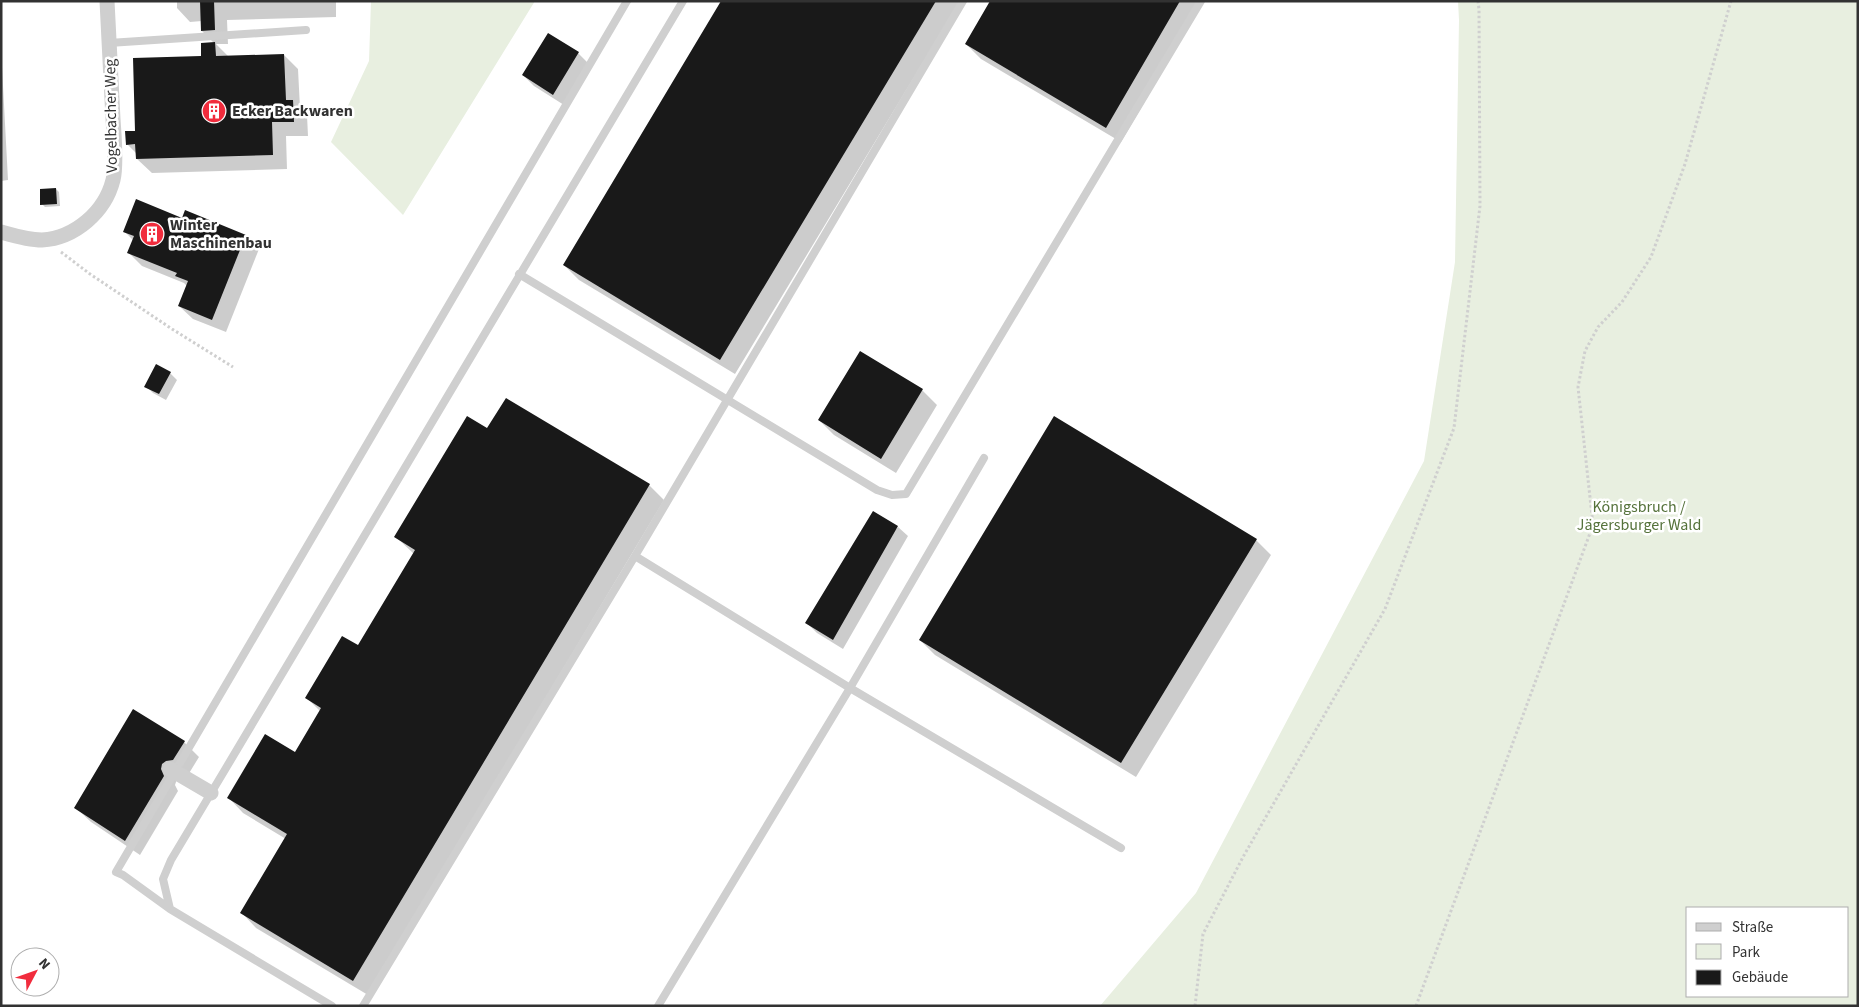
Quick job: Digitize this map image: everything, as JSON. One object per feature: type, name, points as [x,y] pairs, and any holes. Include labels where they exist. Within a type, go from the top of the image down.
[{"type":"street","name":"Vogelbacher Weg","points":[[1,232],[25,239],[42,240],[54,238],[83,225],[95,214],[106,198],[114,179],[107,1]]},
{"type":"street","points":[[172,770],[211,793]]},
{"type":"lane","points":[[332,1006],[170,910],[123,875],[116,872],[172,770],[627,1]]},
{"type":"lane","points":[[170,910],[163,879],[172,860],[683,1]]},
{"type":"lane","points":[[363,1006],[635,556],[963,1]]},
{"type":"lane","points":[[519,274],[878,490],[892,495],[906,494],[1201,1]]},
{"type":"lane","points":[[109,43],[306,30]]},
{"type":"lane","points":[[658,1006],[850,688],[984,458]]},
{"type":"lane","points":[[635,556],[850,688],[1121,848]]},
{"type":"path","points":[[1195,1006],[1203,934],[1243,857],[1385,609],[1454,428],[1480,206],[1478,1]]},
{"type":"path","points":[[1416,1006],[1593,525],[1578,387],[1585,351],[1598,326],[1622,302],[1651,257],[1685,164],[1731,1]]},
{"type":"path","points":[[54,238],[62,254],[172,330],[233,367]]},
{"type":"green space","points":[[371,1],[535,1],[403,215],[331,142],[369,61]]},
{"type":"green space","name":"Königsbruch / Jägersburger Wald","points":[[1458,1],[1858,1],[1858,1006],[1100,1006],[1196,893],[1424,461],[1455,262]]},
{"type":"building","points":[[200,1],[214,1],[215,30],[201,31]]},
{"type":"building","points":[[721,1],[936,1],[720,360],[563,265]]},
{"type":"building","points":[[990,1],[1180,1],[1106,128],[965,44]]},
{"type":"building","points":[[548,33],[579,52],[553,95],[522,75]]},
{"type":"building","name":"Ecker Backwaren","points":[[215,42],[216,56],[284,54],[286,100],[293,100],[294,122],[272,122],[273,155],[136,159],[135,144],[126,145],[125,131],[135,131],[133,58],[201,56],[201,43]]},
{"type":"building","points":[[56,188],[57,204],[40,205],[40,189]]},
{"type":"building","points":[[136,199],[182,218],[185,210],[246,235],[212,320],[178,306],[188,281],[175,276],[177,273],[127,253],[134,236],[123,232]]},
{"type":"building","points":[[860,351],[923,389],[881,459],[818,420]]},
{"type":"building","points":[[156,364],[171,372],[159,394],[144,387]]},
{"type":"building","points":[[506,398],[650,484],[353,981],[240,913],[287,834],[227,798],[265,734],[295,752],[321,708],[305,698],[342,636],[358,645],[415,550],[394,537],[467,416],[487,428]]},
{"type":"building","points":[[1054,416],[1257,539],[1121,763],[919,640]]},
{"type":"building","points":[[873,511],[898,526],[833,640],[805,623]]},
{"type":"building","points":[[133,709],[185,741],[173,760],[162,764],[161,769],[164,776],[125,841],[74,808]]},
{"type":"place","name":"Ecker Backwaren","points":[[214,111]]},
{"type":"place","name":"Winter Maschinenbau","points":[[152,234]]}]
